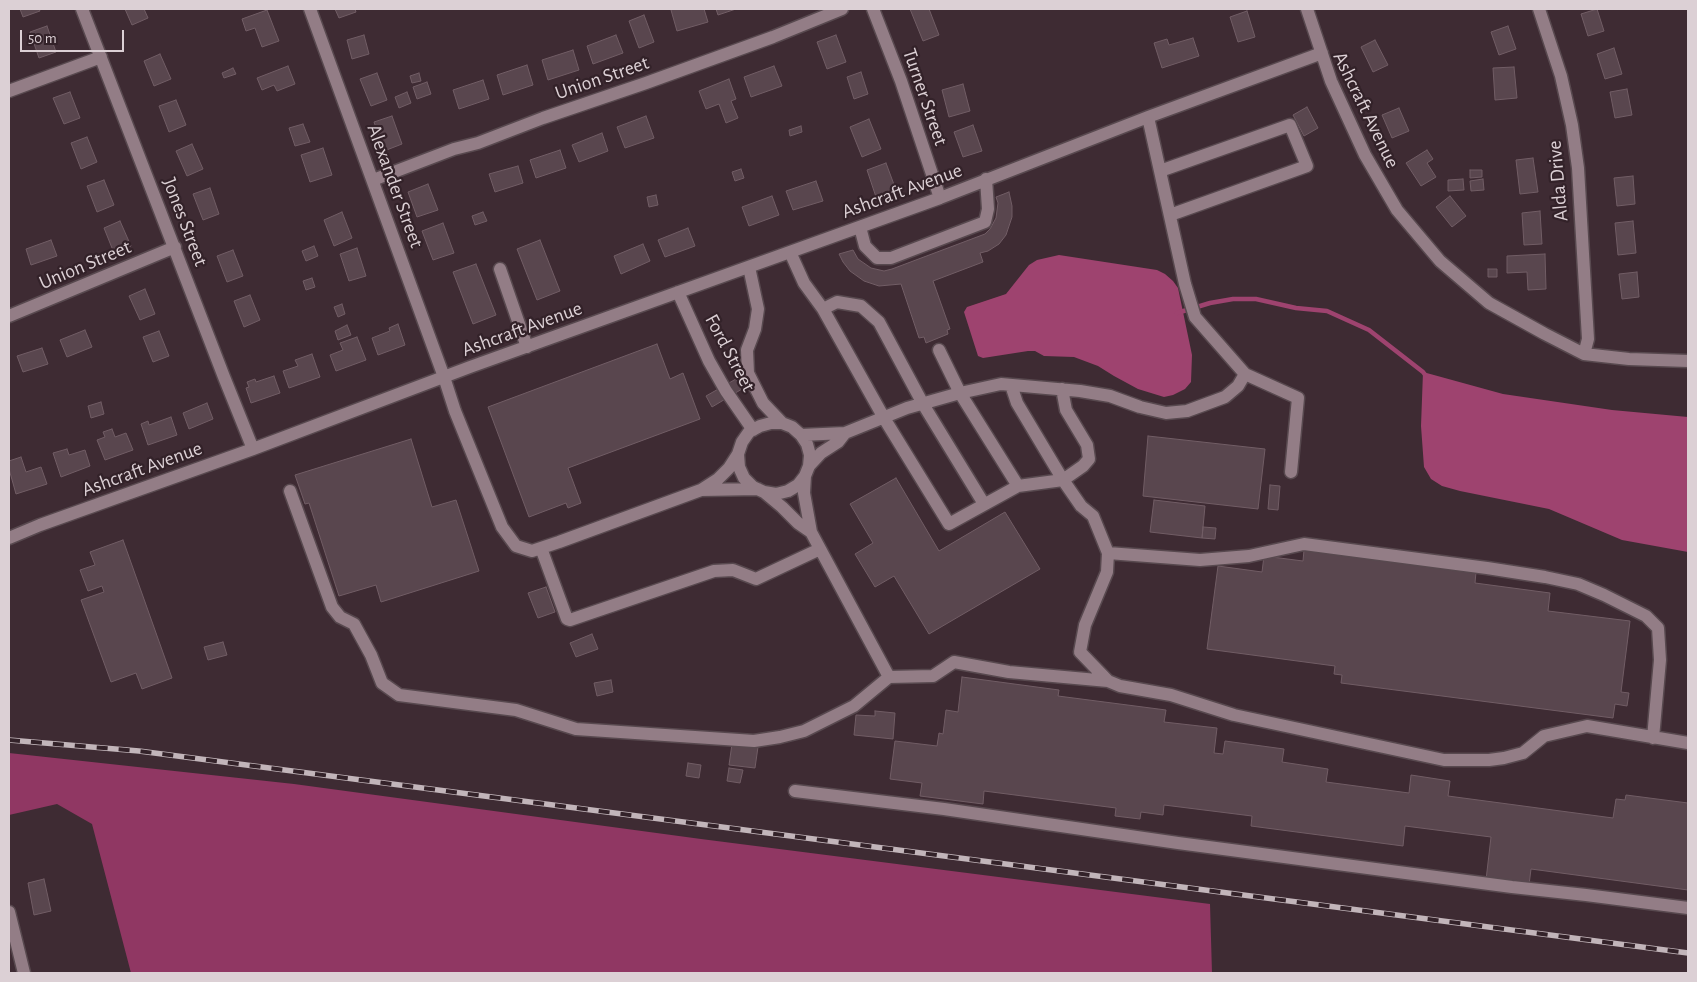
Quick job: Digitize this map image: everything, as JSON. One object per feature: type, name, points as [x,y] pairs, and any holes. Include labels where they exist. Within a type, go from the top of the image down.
[{"type":"street","name":"Jones Street","points":[[82,9],[253,449]]},
{"type":"street","name":"Alexander Street","points":[[310,9],[455,411],[502,527],[516,546],[532,551],[541,548]]},
{"type":"street","name":"Union Street","points":[[372,180],[454,149],[478,143],[543,118],[773,37],[842,9]]},
{"type":"street","name":"Turner Street","points":[[873,9],[901,81],[940,198]]},
{"type":"street","points":[[1307,9],[1322,53]]},
{"type":"street","name":"Alda Drive","points":[[1540,9],[1561,76],[1572,125],[1578,168],[1588,339],[1584,354]]},
{"type":"street","name":"Ashcraft Avenue","points":[[9,538],[444,377],[940,198],[1148,117],[1322,53],[1331,81],[1365,155],[1397,210],[1440,261],[1489,303],[1584,354],[1629,359],[1688,361]]},
{"type":"street","points":[[9,91],[101,57]]},
{"type":"street","points":[[1148,117],[1194,317],[1245,374],[1298,398],[1291,472]]},
{"type":"street","points":[[1160,171],[1290,125],[1308,166],[1170,215]]},
{"type":"street","points":[[860,227],[865,246],[877,258],[891,258],[985,222],[988,209],[986,179]]},
{"type":"street","name":"Union Street","points":[[9,316],[175,247]]},
{"type":"street","points":[[790,252],[804,283],[824,309],[884,418],[950,524],[1018,486],[1063,480],[1083,466],[1089,459],[1087,445],[1066,410],[1062,389]]},
{"type":"street","points":[[749,267],[758,309],[755,329],[747,350],[748,373],[763,403],[782,423]]},
{"type":"street","points":[[500,268],[527,347]]},
{"type":"street","name":"Ford Street","points":[[678,292],[709,361],[726,391],[754,430]]},
{"type":"street","points":[[824,309],[837,302],[861,306],[879,322],[924,404],[984,504]]},
{"type":"street","points":[[939,350],[960,393],[1018,486]]},
{"type":"street","points":[[801,434],[846,433],[924,404],[960,393],[1001,384],[1062,389],[1110,396],[1140,407],[1166,413],[1187,411],[1226,397],[1238,386],[1245,374]]},
{"type":"street","points":[[1011,385],[1017,403],[1063,480],[1081,506],[1093,516],[1108,553],[1107,572],[1086,625],[1080,652],[1108,681]]},
{"type":"street","points":[[820,549],[756,579],[733,570],[714,570],[570,620],[567,619],[541,548],[701,490],[718,479],[729,468],[749,432],[770,423],[782,423],[792,427],[801,434],[807,444],[810,455],[804,493],[811,532],[889,677]]},
{"type":"street","points":[[701,490],[761,491],[776,494],[788,491],[798,485],[821,452],[838,442],[846,433]]},
{"type":"street","points":[[738,454],[739,467],[744,478],[811,532]]},
{"type":"street","points":[[290,492],[332,607],[340,617],[354,624],[371,655],[382,683],[399,695],[516,710],[576,729],[754,741],[780,737],[804,731],[854,706],[889,677],[933,676],[954,662],[1009,672],[1108,681],[1120,686],[1171,695],[1234,715],[1444,760],[1504,758],[1523,753],[1544,736],[1587,726],[1688,743]]},
{"type":"street","points":[[1108,553],[1200,560],[1249,556],[1304,544],[1486,568],[1578,584],[1646,616],[1658,628],[1660,660],[1654,738]]},
{"type":"street","points":[[795,791],[944,809],[1512,888],[1688,908]]},
{"type":"street","points":[[9,912],[24,973]]},
{"type":"shaded area","points":[[1059,255],[1157,270],[1173,281],[1178,288],[1192,355],[1191,382],[1185,389],[1164,397],[1138,389],[1098,366],[1074,357],[1044,356],[1035,351],[983,358],[978,356],[964,312],[967,307],[1006,294],[1029,265],[1037,260]]},
{"type":"shaded area","points":[[1423,372],[1503,394],[1612,410],[1688,417],[1688,552],[1622,540],[1549,509],[1460,491],[1442,486],[1431,479],[1424,467],[1421,426]]},
{"type":"shaded area","points":[[9,753],[294,784],[701,839],[1210,904],[1212,973],[131,973],[92,824],[57,804],[9,815]]},
{"type":"building","points":[[20,9],[39,9],[40,11],[23,17]]},
{"type":"building","points":[[125,9],[144,9],[148,18],[132,25]]},
{"type":"building","points":[[335,9],[355,9],[356,12],[339,18]]},
{"type":"building","points":[[704,9],[708,22],[677,31],[671,10]]},
{"type":"building","points":[[716,9],[736,9],[718,15]]},
{"type":"building","points":[[910,9],[929,9],[939,35],[923,41]]},
{"type":"building","points":[[1597,9],[1604,31],[1588,36],[1581,14]]},
{"type":"building","points":[[267,10],[279,41],[262,47],[255,28],[246,31],[242,19]]},
{"type":"building","points":[[1247,11],[1255,37],[1238,42],[1230,17]]},
{"type":"building","points":[[644,15],[654,42],[639,48],[629,21]]},
{"type":"building","points":[[47,26],[56,52],[39,58],[30,32]]},
{"type":"building","points":[[1508,26],[1516,49],[1499,55],[1491,32]]},
{"type":"building","points":[[364,35],[369,54],[352,59],[347,40]]},
{"type":"building","points":[[616,35],[623,53],[593,64],[587,46]]},
{"type":"building","points":[[836,35],[846,62],[827,69],[817,42]]},
{"type":"building","points":[[1193,38],[1199,56],[1162,68],[1154,43],[1167,39],[1169,45]]},
{"type":"building","points":[[1375,40],[1388,65],[1373,72],[1361,47]]},
{"type":"building","points":[[1614,48],[1622,74],[1605,79],[1597,54]]},
{"type":"building","points":[[573,50],[579,70],[548,80],[542,60]]},
{"type":"building","points":[[160,54],[171,79],[154,86],[144,61]]},
{"type":"building","points":[[527,65],[533,85],[503,95],[497,75]]},
{"type":"building","points":[[288,66],[295,84],[277,91],[274,85],[262,90],[257,78]]},
{"type":"building","points":[[774,66],[782,86],[751,97],[744,77]]},
{"type":"building","points":[[1514,67],[1517,98],[1495,100],[1493,68]]},
{"type":"building","points":[[233,68],[236,74],[224,78],[222,73]]},
{"type":"building","points":[[861,72],[868,94],[854,99],[847,77]]},
{"type":"building","points":[[377,73],[387,100],[371,106],[360,79]]},
{"type":"building","points":[[419,73],[421,81],[412,83],[410,76]]},
{"type":"building","points":[[729,79],[736,99],[731,101],[738,118],[726,123],[719,104],[706,109],[699,91]]},
{"type":"building","points":[[483,80],[489,99],[459,109],[453,90]]},
{"type":"building","points":[[427,82],[431,94],[417,99],[413,87]]},
{"type":"building","points":[[963,84],[970,111],[949,117],[942,90]]},
{"type":"building","points":[[1627,89],[1632,115],[1615,118],[1610,92]]},
{"type":"building","points":[[70,92],[80,118],[64,124],[53,98]]},
{"type":"building","points":[[407,92],[411,103],[399,108],[395,97]]},
{"type":"building","points":[[176,100],[186,125],[169,132],[159,106]]},
{"type":"building","points":[[1307,107],[1318,128],[1304,136],[1293,115]]},
{"type":"building","points":[[1399,108],[1409,131],[1392,138],[1382,115]]},
{"type":"building","points":[[392,116],[402,144],[384,151],[374,122]]},
{"type":"building","points":[[646,116],[654,138],[625,148],[617,127]]},
{"type":"building","points":[[869,119],[881,149],[862,157],[850,127]]},
{"type":"building","points":[[303,124],[310,142],[295,146],[289,128]]},
{"type":"building","points":[[973,125],[982,151],[963,157],[954,132]]},
{"type":"building","points":[[801,126],[802,132],[790,136],[789,130]]},
{"type":"building","points":[[602,133],[608,151],[579,162],[572,145]]},
{"type":"building","points":[[87,137],[97,162],[81,169],[71,143]]},
{"type":"building","points":[[192,144],[203,169],[187,176],[176,151]]},
{"type":"building","points":[[323,148],[332,175],[310,182],[301,155]]},
{"type":"building","points":[[560,150],[566,168],[536,178],[530,160]]},
{"type":"building","points":[[1427,150],[1433,159],[1427,163],[1436,177],[1421,186],[1406,163]]},
{"type":"building","points":[[1533,158],[1538,192],[1520,194],[1516,160]]},
{"type":"building","points":[[886,163],[896,190],[876,197],[867,170]]},
{"type":"building","points":[[518,166],[523,183],[495,192],[489,174]]},
{"type":"building","points":[[741,169],[744,178],[735,181],[732,172]]},
{"type":"building","points":[[1470,170],[1482,170],[1482,177],[1470,178]]},
{"type":"building","points":[[1633,176],[1635,204],[1617,206],[1614,178]]},
{"type":"building","points":[[1463,179],[1464,190],[1448,191],[1448,180]]},
{"type":"building","points":[[1483,179],[1484,190],[1471,191],[1470,181]]},
{"type":"building","points":[[104,180],[114,205],[97,212],[87,186]]},
{"type":"building","points":[[816,181],[823,201],[793,210],[786,191]]},
{"type":"building","points":[[428,184],[438,210],[417,217],[408,192]]},
{"type":"building","points":[[210,188],[219,214],[203,220],[193,194]]},
{"type":"building","points":[[1009,192],[1012,217],[1006,235],[999,244],[988,251],[980,253],[983,262],[933,281],[950,329],[947,330],[948,334],[926,343],[924,337],[919,338],[901,284],[879,286],[864,281],[850,271],[839,254],[853,250],[858,259],[871,268],[884,271],[892,269],[985,234],[996,218],[998,203],[996,197]]},
{"type":"building","points":[[656,195],[658,205],[649,207],[647,197]]},
{"type":"building","points":[[772,196],[779,215],[749,226],[742,207]]},
{"type":"building","points":[[1450,196],[1466,216],[1452,227],[1436,207]]},
{"type":"building","points":[[1540,211],[1542,244],[1524,245],[1522,213]]},
{"type":"building","points":[[342,212],[352,238],[334,246],[324,220]]},
{"type":"building","points":[[483,212],[487,221],[475,225],[472,216]]},
{"type":"building","points":[[120,221],[131,246],[114,253],[104,228]]},
{"type":"building","points":[[1633,221],[1636,253],[1618,255],[1615,223]]},
{"type":"building","points":[[443,223],[454,253],[433,260],[422,231]]},
{"type":"building","points":[[688,228],[695,246],[665,257],[658,240]]},
{"type":"building","points":[[51,240],[57,256],[31,265],[26,249]]},
{"type":"building","points":[[540,240],[560,291],[537,300],[517,249]]},
{"type":"building","points":[[643,244],[650,261],[621,274],[614,256]]},
{"type":"building","points":[[314,246],[318,256],[306,261],[302,251]]},
{"type":"building","points":[[357,248],[366,276],[349,281],[340,254]]},
{"type":"building","points":[[233,250],[243,276],[227,282],[217,256]]},
{"type":"building","points":[[1545,254],[1546,289],[1528,290],[1527,272],[1507,273],[1507,256]]},
{"type":"building","points":[[476,264],[496,315],[473,324],[453,272]]},
{"type":"building","points":[[1488,269],[1497,269],[1497,277],[1488,277]]},
{"type":"building","points":[[1637,272],[1639,297],[1622,299],[1619,274]]},
{"type":"building","points":[[312,278],[315,287],[306,290],[303,281]]},
{"type":"building","points":[[145,289],[155,314],[140,320],[129,296]]},
{"type":"building","points":[[250,295],[260,320],[244,327],[234,301]]},
{"type":"building","points":[[342,304],[345,314],[338,317],[334,307]]},
{"type":"building","points":[[398,324],[405,345],[378,355],[372,338],[390,331],[389,328]]},
{"type":"building","points":[[347,325],[351,335],[338,340],[335,331]]},
{"type":"building","points":[[85,330],[92,347],[67,357],[60,340]]},
{"type":"building","points":[[159,331],[169,356],[153,362],[143,337]]},
{"type":"building","points":[[357,337],[366,360],[336,371],[330,355],[343,350],[340,343]]},
{"type":"building","points":[[657,344],[670,379],[683,373],[700,419],[568,468],[581,503],[568,508],[566,503],[529,517],[488,407]]},
{"type":"building","points":[[42,348],[48,364],[23,372],[17,356]]},
{"type":"building","points":[[312,354],[320,377],[289,388],[283,371],[298,366],[295,360]]},
{"type":"building","points":[[274,376],[280,393],[251,403],[246,388],[249,387],[247,382],[255,379],[256,382]]},
{"type":"building","points":[[736,379],[742,389],[712,407],[706,396]]},
{"type":"building","points":[[101,402],[104,414],[91,418],[88,406]]},
{"type":"building","points":[[207,403],[213,419],[189,429],[183,413]]},
{"type":"building","points":[[171,417],[177,435],[148,445],[141,424],[148,421],[149,425]]},
{"type":"building","points":[[112,429],[115,437],[126,433],[133,450],[105,460],[97,440],[105,437],[103,432]]},
{"type":"building","points":[[1148,436],[1265,449],[1258,509],[1143,496]]},
{"type":"building","points":[[411,439],[432,507],[456,500],[479,571],[381,602],[376,585],[339,596],[309,503],[305,504],[295,475]]},
{"type":"building","points":[[67,449],[69,455],[85,450],[90,466],[61,477],[53,453]]},
{"type":"building","points":[[21,457],[26,472],[41,467],[47,484],[16,494],[9,469],[9,461]]},
{"type":"building","points":[[896,478],[939,551],[1005,512],[1040,569],[929,634],[894,576],[875,587],[855,554],[873,543],[850,504]]},
{"type":"building","points":[[1270,485],[1280,486],[1278,510],[1268,509]]},
{"type":"building","points":[[1154,500],[1205,506],[1202,538],[1150,532]]},
{"type":"building","points":[[1203,527],[1216,528],[1215,539],[1202,538]]},
{"type":"building","points":[[123,540],[172,678],[142,689],[136,673],[111,682],[81,600],[104,592],[102,586],[88,591],[80,570],[95,565],[90,552]]},
{"type":"building","points":[[1304,550],[1476,572],[1475,583],[1550,593],[1548,611],[1630,621],[1621,692],[1629,693],[1627,706],[1615,704],[1613,718],[1341,683],[1342,675],[1334,674],[1335,666],[1207,649],[1218,566],[1262,572],[1264,556],[1303,561]]},
{"type":"building","points":[[546,587],[555,612],[538,618],[528,593]]},
{"type":"building","points":[[592,634],[598,649],[576,657],[570,643]]},
{"type":"building","points":[[223,642],[227,655],[208,660],[204,647]]},
{"type":"building","points":[[962,677],[1059,690],[1058,696],[1166,710],[1164,722],[1217,728],[1214,753],[1223,754],[1225,741],[1284,749],[1282,762],[1328,769],[1326,782],[1409,793],[1411,775],[1450,781],[1448,796],[1613,818],[1616,799],[1625,800],[1626,795],[1688,803],[1688,890],[1531,869],[1529,885],[1486,880],[1491,837],[1405,826],[1403,846],[1251,826],[1252,816],[1164,805],[1163,815],[1141,812],[1140,819],[1115,816],[1116,808],[984,791],[983,804],[920,796],[922,783],[890,779],[895,741],[937,746],[939,733],[943,734],[946,710],[958,712]]},
{"type":"building","points":[[611,680],[613,692],[597,696],[594,683]]},
{"type":"building","points":[[875,711],[895,713],[893,739],[854,735],[856,715],[875,716]]},
{"type":"building","points":[[732,744],[758,747],[755,768],[729,765]]},
{"type":"building","points":[[688,763],[701,765],[699,778],[686,776]]},
{"type":"building","points":[[729,768],[743,770],[740,783],[727,781]]},
{"type":"building","points":[[44,879],[51,911],[34,915],[28,883]]},
{"type":"waterway","points":[[1177,313],[1210,303],[1233,299],[1256,299],[1296,308],[1327,311],[1369,330],[1426,376]]},
{"type":"railway","points":[[9,740],[139,751],[1688,953]]}]
